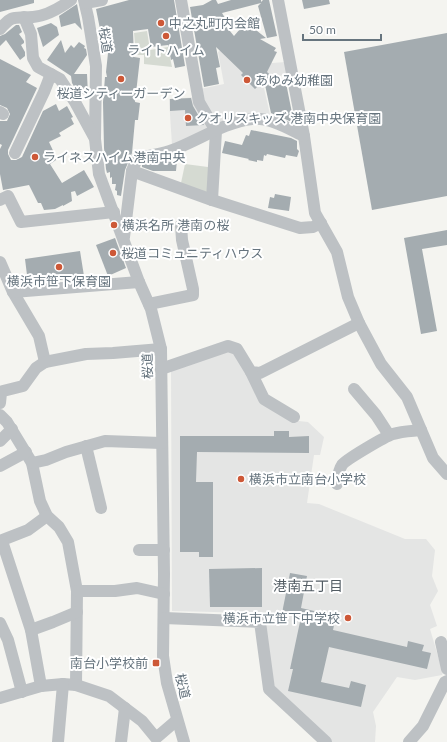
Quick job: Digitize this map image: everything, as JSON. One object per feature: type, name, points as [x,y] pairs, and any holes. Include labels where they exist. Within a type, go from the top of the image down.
[{"type":"street","points":[[2,23],[14,17],[34,17],[51,12],[71,0]]},
{"type":"street","points":[[84,2],[102,0]]},
{"type":"street","points":[[181,0],[199,102],[216,131],[212,200]]},
{"type":"street","points":[[278,0],[304,136],[315,213],[338,252],[348,297],[359,323],[381,364],[407,397],[433,458],[447,474]]},
{"type":"street","name":"桜道","points":[[84,2],[96,66],[95,152],[99,174],[139,282],[149,304],[161,349],[164,656],[167,682],[184,742]]},
{"type":"street","points":[[24,16],[31,34],[33,58],[38,67],[60,79],[75,102],[95,139]]},
{"type":"street","points":[[15,153],[51,74]]},
{"type":"street","points":[[124,240],[132,171],[137,158],[169,152],[216,131],[253,119],[280,125],[304,136]]},
{"type":"street","points":[[132,171],[212,200],[300,228],[313,227],[321,223]]},
{"type":"street","points":[[0,200],[8,196],[21,222],[114,212]]},
{"type":"street","points":[[149,304],[193,295],[182,240],[181,225]]},
{"type":"street","points":[[0,262],[13,292],[39,336],[45,362]]},
{"type":"street","points":[[13,292],[139,282]]},
{"type":"street","points":[[251,372],[260,373],[359,323]]},
{"type":"street","points":[[161,369],[228,346],[237,349],[251,372],[264,399],[294,417]]},
{"type":"street","points":[[0,403],[1,393],[3,391],[23,386],[36,368],[45,362],[86,354],[161,349]]},
{"type":"street","points":[[354,388],[376,415],[389,435]]},
{"type":"street","points":[[0,415],[7,422],[32,463],[40,501],[47,516],[59,526],[68,542],[76,591],[76,685]]},
{"type":"street","points":[[0,441],[12,430]]},
{"type":"street","points":[[337,484],[338,475],[342,465],[349,458],[389,435],[421,430]]},
{"type":"street","points":[[32,463],[105,441],[161,443]]},
{"type":"street","points":[[86,446],[101,508]]},
{"type":"street","points":[[0,466],[26,452]]},
{"type":"street","points":[[41,686],[30,630],[1,541],[28,530],[47,516]]},
{"type":"street","points":[[139,550],[164,550]]},
{"type":"street","points":[[76,591],[115,591],[137,588],[164,594]]},
{"type":"street","points":[[30,630],[77,612]]},
{"type":"street","points":[[164,618],[260,622],[269,689],[326,742]]},
{"type":"street","points":[[0,623],[8,640],[22,692]]},
{"type":"street","points":[[441,642],[447,668]]},
{"type":"street","points":[[409,742],[423,726],[445,682],[447,681]]},
{"type":"street","points":[[58,742],[63,684]]},
{"type":"street","points":[[1,696],[22,692],[41,686],[63,684],[76,685],[110,696],[142,721],[156,738],[177,720]]},
{"type":"street","points":[[121,742],[125,708]]},
{"type":"street","points":[[423,726],[424,742]]},
{"type":"shaded area","points":[[147,31],[150,50],[168,47],[172,67],[144,64],[144,55],[136,55],[134,33]]},
{"type":"shaded area","name":"あゆみ幼稚園","points":[[240,37],[272,63],[286,62],[288,74],[275,77],[264,88],[271,119],[218,127],[203,99],[200,89],[224,84],[218,52]]},
{"type":"shaded area","name":"クオリスキッズ 港南中央保育園","points":[[197,97],[210,129],[172,145],[169,99]]},
{"type":"shaded area","points":[[185,164],[208,167],[208,193],[181,183]]},
{"type":"shaded area","points":[[226,350],[233,352],[289,420],[308,422],[324,437],[320,455],[314,455],[307,503],[319,504],[405,539],[426,539],[435,550],[432,576],[438,591],[430,605],[437,626],[430,629],[443,673],[442,675],[415,680],[397,677],[373,712],[376,726],[375,742],[328,742],[273,688],[265,623],[259,613],[172,611],[171,371]]},
{"type":"building","points":[[0,0],[34,0],[34,3],[0,12]]},
{"type":"building","points":[[129,0],[174,0],[185,66],[175,68],[173,59],[171,60],[168,45],[151,47],[148,29],[133,31],[134,57],[140,58],[135,102],[140,103],[138,120],[135,120],[132,153],[125,170],[121,196],[117,195],[117,191],[115,190],[116,184],[112,184],[110,172],[107,173],[106,169],[103,102],[105,77],[107,77],[106,72],[108,53],[106,53],[104,45],[105,28],[101,34],[96,9]]},
{"type":"building","points":[[212,0],[216,0],[218,4],[231,0],[261,0],[261,2],[263,0],[269,0],[277,36],[267,38],[258,6],[261,3],[222,13],[225,18],[221,20],[234,36],[246,22],[266,38],[260,39],[276,48],[274,51],[277,52],[267,72],[276,80],[285,78],[294,123],[271,113],[264,80],[255,89],[241,75],[243,73],[216,47],[220,67],[216,68],[219,84],[204,87],[190,7],[203,5]]},
{"type":"building","points":[[302,0],[329,0],[330,4],[304,9]]},
{"type":"building","points":[[77,4],[82,30],[75,23],[61,27],[59,16]]},
{"type":"building","points":[[51,23],[57,27],[59,35],[43,47],[37,28]]},
{"type":"building","points":[[16,25],[19,25],[22,32],[19,34],[24,41],[21,45],[25,52],[25,56],[20,60],[6,40],[0,46],[0,36]]},
{"type":"building","points":[[447,33],[447,196],[372,210],[344,52]]},
{"type":"building","points":[[61,40],[65,53],[71,45],[74,48],[79,42],[85,46],[84,48],[86,49],[87,55],[74,74],[87,74],[88,95],[78,93],[72,83],[71,76],[47,60]]},
{"type":"building","points":[[0,59],[31,75],[26,82],[37,88],[8,150],[11,160],[16,160],[22,157],[43,111],[56,104],[59,111],[67,106],[73,117],[71,118],[74,124],[59,133],[61,136],[49,142],[56,157],[56,160],[50,164],[62,183],[84,170],[94,187],[77,196],[75,191],[71,192],[72,201],[63,206],[55,209],[44,210],[41,203],[38,203],[29,185],[3,190],[0,174],[0,149],[2,145],[0,144],[0,121],[7,121],[10,114],[7,108],[0,105]]},
{"type":"building","points":[[191,98],[193,106],[204,125],[186,126],[185,110],[170,111],[170,99]]},
{"type":"building","points":[[251,130],[291,138],[297,141],[297,149],[299,151],[297,157],[286,155],[285,158],[267,154],[266,156],[264,155],[263,161],[257,160],[257,162],[222,153],[225,141],[242,145],[246,135],[249,136]]},
{"type":"building","points":[[168,159],[177,160],[176,171],[153,171],[142,167],[142,165]]},
{"type":"building","points":[[275,194],[291,197],[289,211],[268,208],[270,197],[274,198]]},
{"type":"building","points":[[447,230],[447,245],[422,249],[437,331],[421,334],[404,238]]},
{"type":"building","points":[[115,238],[126,268],[108,276],[96,245]]},
{"type":"building","points":[[80,251],[84,276],[28,283],[25,259]]},
{"type":"building","points":[[274,431],[289,431],[289,437],[309,436],[309,453],[197,452],[196,482],[213,482],[213,557],[199,557],[199,552],[180,552],[180,436],[274,436]]},
{"type":"building","points":[[262,568],[262,607],[210,607],[209,569]]},
{"type":"building","points":[[290,573],[307,576],[301,608],[336,616],[333,630],[407,647],[408,641],[424,645],[422,651],[431,653],[427,669],[329,647],[321,682],[349,688],[351,681],[366,685],[361,707],[288,691],[293,669],[290,669],[301,617],[282,613]]},
{"type":"place","name":"中之丸町内会館","points":[[161,23]]},
{"type":"place","name":"ライトハイム","points":[[166,36]]},
{"type":"place","name":"桜道シティーガーデン","points":[[121,79]]},
{"type":"place","name":"あゆみ幼稚園","points":[[247,80]]},
{"type":"place","name":"クオリスキッズ 港南中央保育園","points":[[188,118]]},
{"type":"place","name":"ライネスハイム港南中央","points":[[35,157]]},
{"type":"place","name":"横浜名所 港南の桜","points":[[114,225]]},
{"type":"place","name":"桜道コミュニティハウス","points":[[113,253]]},
{"type":"place","name":"横浜市笹下保育園","points":[[59,267]]},
{"type":"place","name":"横浜市立南台小学校","points":[[241,479]]},
{"type":"place","name":"横浜市立笹下中学校","points":[[348,618]]},
{"type":"place","name":"南台小学校前","points":[[156,663]]},
{"type":"district","name":"港南五丁目","points":[[308,585]]}]
